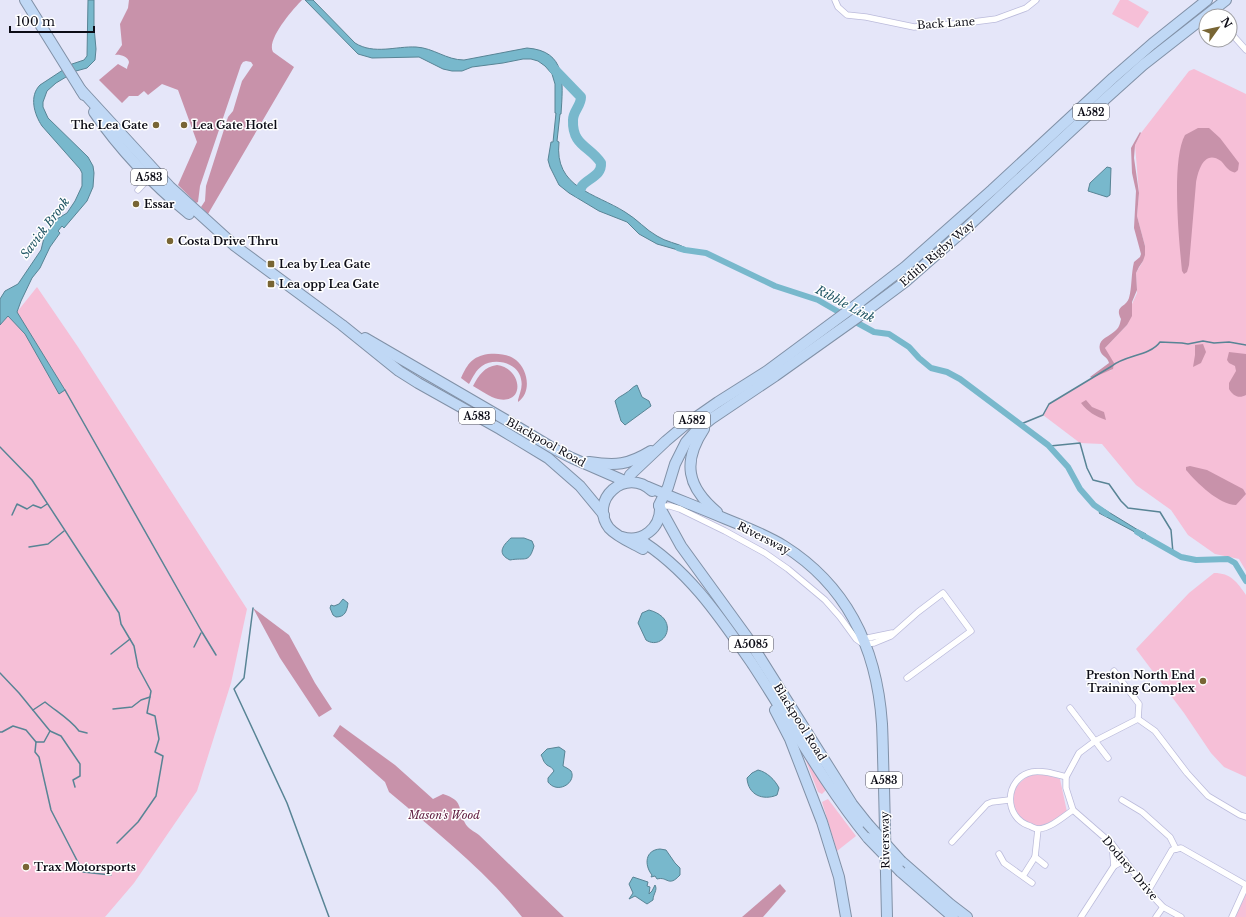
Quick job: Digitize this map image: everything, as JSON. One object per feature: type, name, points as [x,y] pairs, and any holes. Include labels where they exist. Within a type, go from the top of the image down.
[{"type":"highway","name":"Blackpool Road","points":[[25,0],[79,87],[153,175],[235,246],[342,325],[390,365],[418,383],[548,458],[580,486],[604,515]]},
{"type":"highway","name":"Edith Rigby Way","points":[[659,505],[665,494],[675,464],[686,442],[711,419],[900,271],[1119,73],[1152,44],[1207,0]]},
{"type":"highway","name":"Edith Rigby Way","points":[[627,482],[630,475],[685,425],[718,402],[771,373],[858,317],[905,282],[962,232],[1143,65],[1226,0]]},
{"type":"highway","name":"Blackpool Road","points":[[342,325],[577,460],[627,482]]},
{"type":"highway","points":[[711,419],[694,448],[691,458],[691,476],[699,494],[705,502],[728,520]]},
{"type":"highway","points":[[577,460],[604,464],[621,464],[641,457],[666,441]]},
{"type":"highway","points":[[622,537],[637,538],[647,534],[655,526],[659,516],[659,505],[656,495],[648,487],[638,483],[627,482],[617,486],[609,494],[604,504],[604,515],[610,528],[622,537],[660,559],[689,581]]},
{"type":"highway","name":"Riversway","points":[[648,487],[754,531],[783,546],[812,567],[842,600],[856,621],[874,671],[882,724],[887,917]]},
{"type":"highway","name":"Blackpool Road","points":[[659,505],[681,546],[747,638],[852,804],[901,861],[967,917]]},
{"type":"highway","name":"Blackpool Road","points":[[637,538],[663,555],[689,581],[719,616],[766,685],[834,794],[868,838],[901,872],[953,917]]},
{"type":"highway","points":[[766,685],[768,697],[790,739],[822,822],[839,877],[846,917]]},
{"type":"street","name":"Back Lane","points":[[835,0],[838,7],[847,15],[866,17],[914,27],[996,19],[1026,8],[1036,0]]},
{"type":"street","points":[[1238,40],[1246,49]]},
{"type":"street","points":[[138,190],[153,175]]},
{"type":"street","name":"Riversway","points":[[659,505],[675,508],[737,537],[765,553],[788,569],[825,600],[858,641],[864,641]]},
{"type":"street","points":[[667,520],[675,508]]},
{"type":"street","points":[[864,641],[883,640],[944,593],[971,631],[907,678]]},
{"type":"street","points":[[1114,672],[1139,704],[1138,719]]},
{"type":"street","points":[[1070,708],[1108,758]]},
{"type":"street","points":[[1066,777],[1041,772],[1031,772],[1018,780],[1009,800],[1015,816],[1026,825],[1038,829],[1049,826],[1073,810],[1067,795],[1066,777],[1079,753],[1095,741],[1138,719]]},
{"type":"street","points":[[1138,719],[1155,731],[1187,773],[1208,796],[1246,817]]},
{"type":"street","points":[[952,842],[987,804],[1009,800]]},
{"type":"street","points":[[1122,800],[1142,812],[1170,837],[1176,850]]},
{"type":"street","name":"Dodney Drive","points":[[1073,810],[1112,844],[1162,907],[1181,917]]},
{"type":"street","points":[[1023,876],[1035,857],[1038,829]]},
{"type":"street","points":[[1112,844],[1114,866]]},
{"type":"street","points":[[1148,891],[1172,850],[1181,848],[1246,886],[1232,917]]},
{"type":"street","points":[[999,854],[1004,863],[1032,883]]},
{"type":"street","points":[[1035,857],[1045,865]]},
{"type":"street","points":[[1081,917],[1114,866],[1125,860]]},
{"type":"street","points":[[1156,917],[1162,907]]},
{"type":"shaded area","points":[[1120,0],[1128,0],[1149,12],[1138,28],[1112,14]]},
{"type":"shaded area","points":[[1194,69],[1246,94],[1246,571],[1239,559],[1215,554],[1188,535],[1171,510],[1136,485],[1102,444],[1080,443],[1043,415],[1049,404],[1092,378],[1112,370],[1105,348],[1127,325],[1132,304],[1137,293],[1136,273],[1143,261],[1145,246],[1137,216],[1139,193],[1135,145],[1141,133],[1189,71]]},
{"type":"shaded area","points":[[37,287],[78,347],[247,609],[231,683],[197,791],[134,883],[105,917],[0,917],[0,325],[7,316],[17,312]]},
{"type":"shaded area","name":"Preston North End Training Complex","points":[[1214,573],[1220,573],[1233,579],[1246,595],[1246,777],[1224,767],[1211,753],[1184,713],[1136,649],[1189,593]]},
{"type":"shaded area","points":[[800,745],[827,789],[822,794],[818,792]]},
{"type":"shaded area","points":[[1046,774],[1060,779],[1067,812],[1041,826],[1028,823],[1022,819],[1018,815],[1013,803],[1013,797],[1018,785],[1031,775]]},
{"type":"shaded area","points":[[828,799],[856,836],[837,851],[822,802]]},
{"type":"shaded area","points":[[1246,894],[1246,917],[1235,917],[1244,896]]},
{"type":"green space","points":[[129,0],[302,0],[282,25],[273,40],[272,47],[273,52],[294,67],[208,214],[201,207],[205,201],[206,186],[228,117],[233,111],[242,81],[253,65],[251,62],[246,61],[241,65],[200,186],[198,202],[196,203],[178,185],[197,142],[178,90],[162,84],[148,95],[144,91],[138,96],[129,96],[122,103],[99,80],[118,64],[127,69],[129,62],[127,58],[121,55],[115,55],[122,45],[120,24],[128,8]]},
{"type":"green space","points":[[1198,128],[1209,128],[1220,138],[1239,163],[1238,170],[1235,172],[1229,170],[1221,161],[1215,158],[1210,158],[1203,163],[1200,168],[1196,183],[1189,265],[1187,272],[1184,274],[1182,271],[1178,221],[1178,163],[1185,135]]},
{"type":"green space","points":[[1140,132],[1141,133],[1135,145],[1134,158],[1139,193],[1137,216],[1145,246],[1145,255],[1136,273],[1137,290],[1132,302],[1132,316],[1127,325],[1105,348],[1114,363],[1113,369],[1092,378],[1090,377],[1109,363],[1101,352],[1100,343],[1113,333],[1119,326],[1121,319],[1119,311],[1128,301],[1134,262],[1140,257],[1141,254],[1134,228],[1136,191],[1132,173],[1131,148]]},
{"type":"green space","points":[[1203,344],[1206,352],[1201,363],[1193,367],[1195,345]]},
{"type":"green space","points":[[1229,352],[1246,354],[1246,395],[1241,397],[1236,396],[1229,389],[1229,383],[1236,371],[1235,366],[1227,360]]},
{"type":"green space","points":[[488,354],[510,356],[520,364],[526,375],[527,387],[522,398],[518,402],[522,382],[519,373],[511,365],[499,362],[487,363],[476,372],[469,384],[461,378],[466,368],[474,359]]},
{"type":"green space","points":[[497,365],[512,372],[516,379],[517,392],[513,397],[498,399],[473,386],[482,372],[492,366]]},
{"type":"green space","points":[[1086,400],[1092,407],[1104,412],[1106,420],[1086,409],[1081,403]]},
{"type":"green space","points":[[1190,466],[1207,470],[1243,489],[1246,494],[1236,505],[1222,501],[1208,492],[1190,475],[1186,470],[1186,467]]},
{"type":"green space","points":[[253,608],[289,635],[315,683],[332,709],[319,717],[280,658]]},
{"type":"green space","name":"Mason's Wood","points":[[340,725],[395,765],[433,799],[443,794],[454,799],[459,805],[467,827],[479,835],[564,917],[522,917],[492,883],[441,836],[389,792],[385,782],[333,736]]},
{"type":"green space","points":[[780,884],[786,891],[763,917],[742,917]]},
{"type":"water","points":[[88,0],[94,0],[95,60],[87,68],[76,71],[56,83],[47,91],[43,102],[43,107],[48,118],[88,157],[93,166],[93,187],[87,201],[64,228],[62,226],[58,231],[60,233],[50,247],[40,268],[32,278],[17,312],[65,390],[59,394],[25,334],[8,316],[0,325],[0,299],[5,291],[18,284],[41,250],[44,238],[50,227],[57,219],[67,213],[82,186],[82,173],[80,169],[42,126],[35,111],[34,100],[37,89],[40,85],[72,64],[84,60],[87,56]]},
{"type":"water","points":[[305,0],[313,0],[355,43],[370,49],[416,47],[429,49],[451,58],[464,60],[527,48],[540,50],[549,55],[556,62],[560,70],[562,80],[561,114],[557,141],[559,142],[559,157],[563,170],[579,187],[625,212],[660,238],[686,248],[685,252],[657,244],[639,234],[627,222],[599,211],[569,193],[559,185],[548,160],[551,142],[553,142],[556,113],[555,84],[552,74],[538,61],[523,59],[472,67],[462,71],[452,71],[443,69],[419,57],[372,58],[358,54]]},
{"type":"water","points":[[1107,167],[1111,168],[1110,195],[1107,197],[1088,191],[1090,183]]},
{"type":"water","points":[[637,385],[642,397],[649,401],[651,406],[625,425],[621,421],[615,401]]},
{"type":"water","points":[[1102,508],[1146,534],[1143,539],[1133,531],[1099,513]]},
{"type":"water","points":[[511,538],[524,538],[532,541],[534,546],[528,558],[510,560],[503,555],[503,547]]},
{"type":"water","points":[[343,599],[348,603],[346,611],[342,616],[336,617],[333,615],[330,608],[331,605],[334,606],[339,604]]},
{"type":"water","points":[[649,610],[659,614],[665,620],[667,633],[659,642],[653,643],[646,640],[638,623],[642,613]]},
{"type":"water","points":[[559,747],[565,751],[563,766],[571,771],[572,775],[566,786],[557,787],[552,786],[548,782],[548,778],[554,771],[545,763],[541,755],[547,749]]},
{"type":"water","points":[[758,770],[768,774],[775,782],[779,788],[777,795],[772,797],[762,797],[750,789],[747,778]]},
{"type":"water","points":[[660,849],[666,850],[680,868],[680,875],[673,881],[661,878],[657,879],[655,876],[651,877],[652,875],[649,871],[647,859],[651,852]]},
{"type":"water","points":[[633,877],[648,882],[647,886],[650,887],[649,894],[655,885],[656,889],[653,900],[647,904],[635,896],[629,899],[633,893],[629,884]]},
{"type":"waterway","name":"Savick Brook","points":[[554,69],[581,97],[580,103],[573,117],[573,129],[582,145],[597,157],[601,163],[601,167],[597,174],[582,186],[579,193]]},
{"type":"waterway","name":"Ribble Link","points":[[678,248],[706,253],[775,286],[818,300],[844,315]]},
{"type":"waterway","name":"Ribble Link","points":[[852,320],[874,332],[889,334],[909,347],[931,368],[947,372],[960,379],[1048,445],[1068,467],[1080,489],[1094,505],[1107,514]]},
{"type":"waterway","points":[[1021,424],[1043,415],[1049,404],[1117,362],[1144,353],[1156,347],[1160,342],[1188,344],[1203,341],[1214,343],[1229,342],[1246,345]]},
{"type":"waterway","points":[[65,390],[216,655]]},
{"type":"waterway","points":[[1050,446],[1080,443],[1087,468],[1093,480],[1109,484],[1128,508],[1160,512],[1171,530],[1173,553]]},
{"type":"waterway","points":[[0,447],[32,480],[119,613],[121,624],[134,646],[138,667],[151,691],[147,713],[155,716],[159,739],[155,752],[163,756],[156,796],[138,822],[117,843]]},
{"type":"waterway","points":[[12,515],[17,504],[27,509],[33,505],[41,508],[47,504]]},
{"type":"waterway","points":[[29,547],[48,544],[64,531]]},
{"type":"waterway","name":"Ribble Link","points":[[1137,532],[1181,557],[1196,560],[1228,559],[1235,563],[1246,581]]},
{"type":"waterway","points":[[253,608],[244,678],[234,689],[287,803],[329,917]]},
{"type":"waterway","points":[[194,647],[201,633]]},
{"type":"waterway","points":[[111,654],[130,639]]},
{"type":"waterway","points":[[0,673],[19,693],[50,731],[61,736],[80,764],[80,776],[73,780],[75,787]]},
{"type":"waterway","points":[[113,709],[132,707],[141,700],[150,697]]},
{"type":"waterway","points":[[33,710],[45,702],[67,719],[79,731],[87,733]]},
{"type":"waterway","points":[[0,732],[13,726],[26,730],[36,742]]},
{"type":"waterway","points":[[50,731],[44,742],[36,742],[35,752],[39,757],[51,810],[83,872],[111,875]]},
{"type":"place","name":"The Lea Gate","points":[[156,125]]},
{"type":"place","name":"Lea Gate Hotel","points":[[184,125]]},
{"type":"place","name":"Essar","points":[[136,204]]},
{"type":"place","name":"Costa Drive Thru","points":[[170,241]]},
{"type":"place","name":"Lea by Lea Gate","points":[[271,264]]},
{"type":"place","name":"Lea opp Lea Gate","points":[[271,284]]},
{"type":"place","name":"Preston North End Training Complex","points":[[1203,681]]},
{"type":"place","name":"Trax Motorsports","points":[[26,867]]}]
